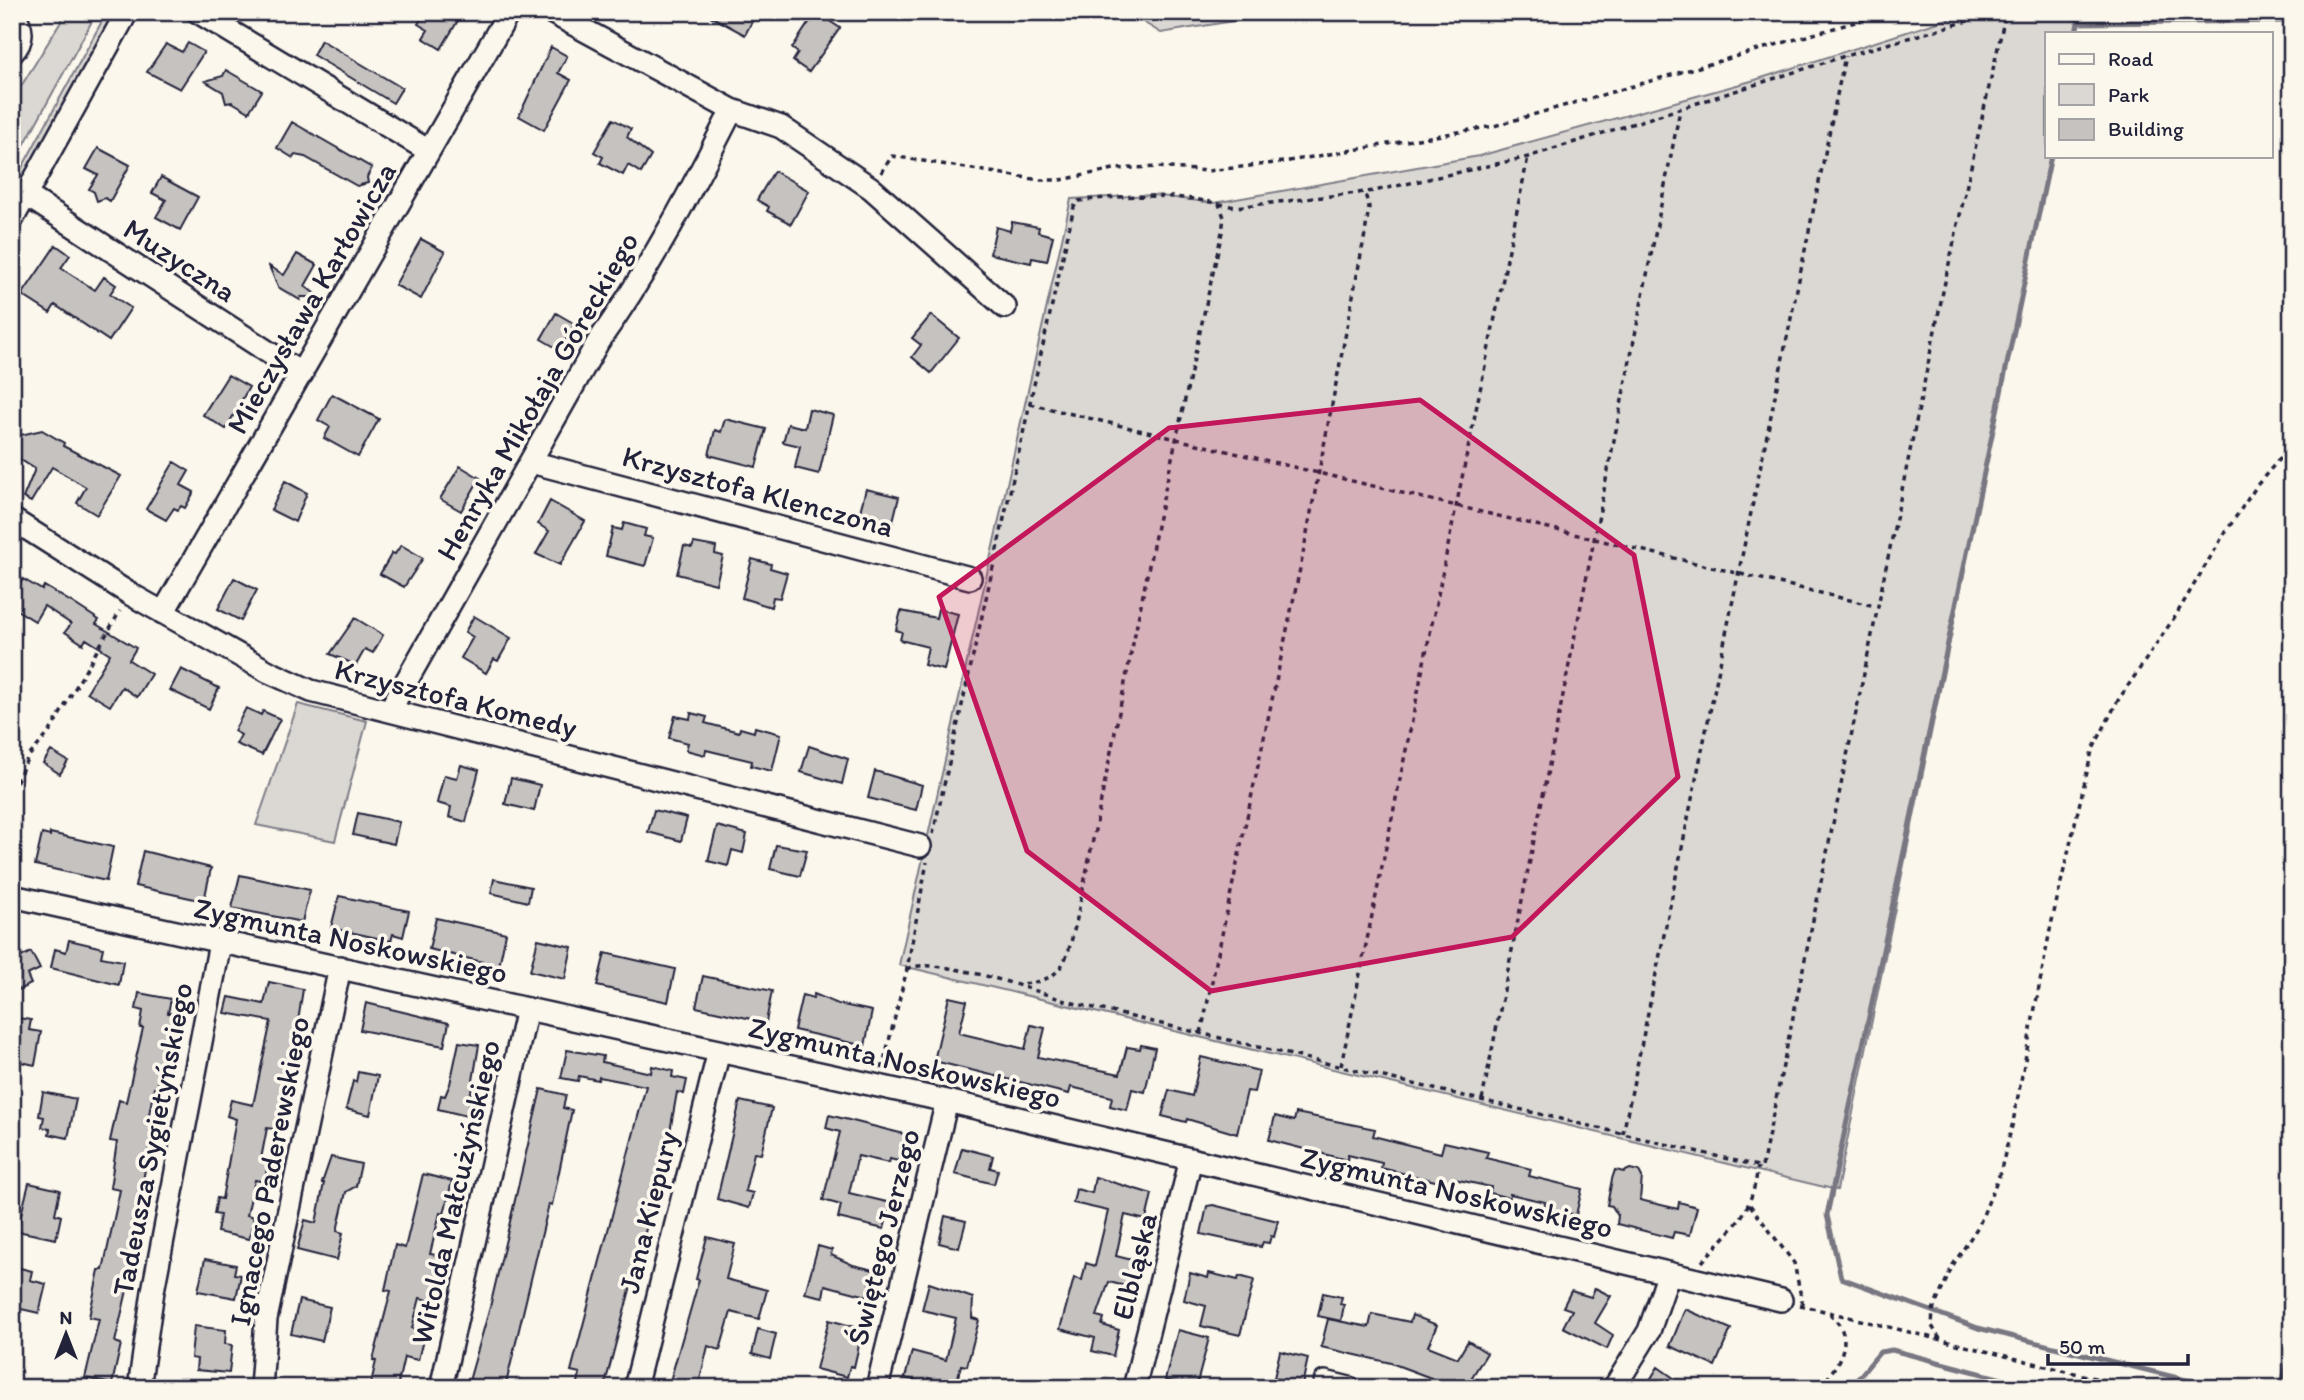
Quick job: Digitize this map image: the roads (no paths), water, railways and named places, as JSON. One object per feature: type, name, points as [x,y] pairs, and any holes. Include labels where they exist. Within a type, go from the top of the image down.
[{"type":"street","points":[[12,12],[19,22],[22,34],[20,44],[12,53]]},
{"type":"street","points":[[12,220],[127,12]]},
{"type":"street","points":[[198,12],[429,151]]},
{"type":"street","name":"Mieczysława Karłowicza","points":[[163,613],[509,12]]},
{"type":"street","points":[[551,12],[732,110],[781,127],[871,188],[1005,307]]},
{"type":"street","name":"Henryka Mikołaja Góreckiego","points":[[390,710],[598,342],[651,263],[732,110]]},
{"type":"street","name":"Muzyczna","points":[[26,195],[302,374]]},
{"type":"street","name":"Krzysztofa Klenczona","points":[[531,463],[970,578]]},
{"type":"street","name":"Krzysztofa Komedy","points":[[12,519],[163,613],[289,682],[335,699],[390,710],[927,844]]},
{"type":"street","name":"Zygmunta Noskowskiego","points":[[12,896],[947,1101],[1781,1300]]},
{"type":"street","name":"Tadeusza Sygietyńskiego","points":[[139,1388],[153,1291],[220,943]]},
{"type":"street","name":"Ignacego Paderewskiego","points":[[261,1388],[266,1319],[340,967]]},
{"type":"street","name":"Witolda Małcużyńskiego","points":[[441,1388],[527,1009]]},
{"type":"street","name":"Jana Kiepury","points":[[635,1388],[719,1051]]},
{"type":"street","name":"Świętego Jerzego","points":[[877,1388],[947,1101]]},
{"type":"street","name":"Elbląska","points":[[1134,1388],[1191,1159]]},
{"type":"street","points":[[1614,1388],[1649,1331],[1669,1273]]},
{"type":"street","points":[[1325,1382],[1349,1388]]},
{"type":"waterway","points":[[2076,32],[2078,23],[2292,21]]},
{"type":"waterway","points":[[2051,158],[1827,1215],[1841,1278],[1978,1328],[2218,1388]]},
{"type":"waterway","points":[[2281,1388],[2292,1343]]},
{"type":"waterway","points":[[1850,1388],[1880,1352],[1892,1350],[2036,1388]]}]
